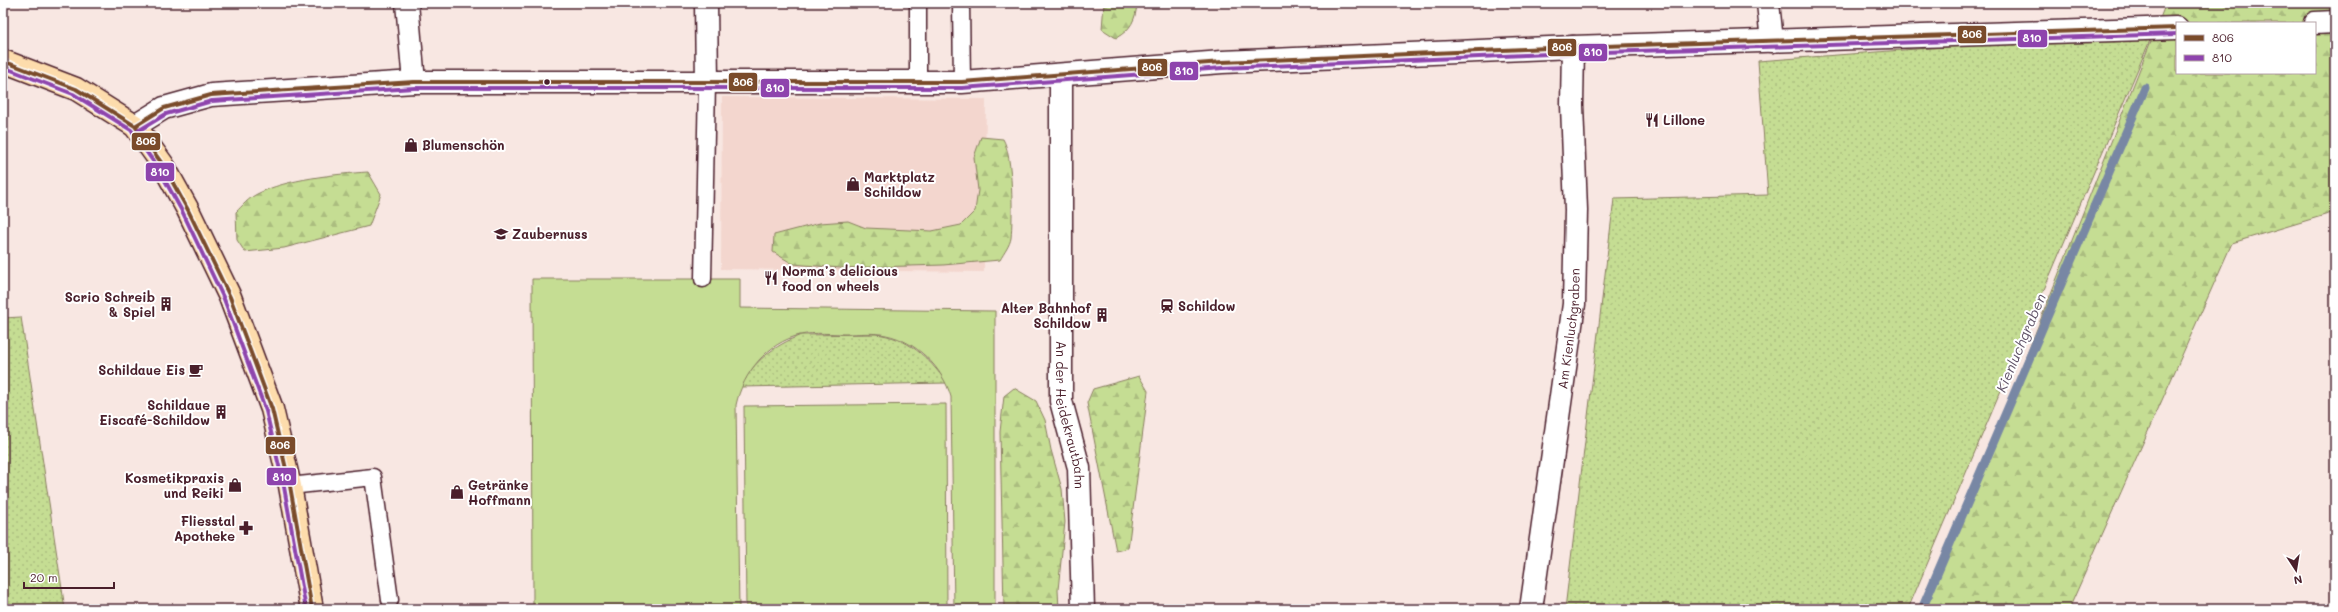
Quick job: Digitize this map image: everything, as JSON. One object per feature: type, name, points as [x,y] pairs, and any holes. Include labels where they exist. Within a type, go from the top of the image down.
[{"type":"main road","points":[[3,61],[76,89],[135,126],[162,165],[188,210],[230,297],[272,409],[290,486],[312,609]]},
{"type":"street","points":[[407,3],[414,82]]},
{"type":"street","points":[[706,3],[707,83]]},
{"type":"street","points":[[1768,3],[1772,41]]},
{"type":"street","points":[[2316,23],[2335,22]]},
{"type":"street","points":[[135,126],[164,108],[211,94],[414,82],[962,82],[1061,76],[1222,62],[1573,47],[2176,28]]},
{"type":"street","name":"Am Kienluchgraben","points":[[1531,609],[1574,304],[1576,210],[1573,47]]},
{"type":"street","name":"An der Heidekrautbahn","points":[[1061,76],[1061,401],[1079,468],[1084,609]]},
{"type":"lane","points":[[918,3],[918,82]]},
{"type":"lane","points":[[961,3],[962,82]]},
{"type":"lane","points":[[703,279],[707,83]]},
{"type":"lane","points":[[290,486],[373,477],[390,600]]},
{"type":"shaded area","name":"Marktplatz Schildow","points":[[722,97],[986,99],[984,272],[721,269]]},
{"type":"green space","points":[[1104,3],[1137,3],[1132,24],[1116,38],[1102,29]]},
{"type":"green space","points":[[2166,3],[2335,3],[2335,212],[2232,243],[2069,609],[1926,609]]},
{"type":"green space","points":[[2154,31],[1908,609],[1565,609],[1614,199],[1768,195],[1758,61]]},
{"type":"green space","points":[[981,137],[1003,139],[1009,159],[1012,202],[1011,238],[1000,260],[943,265],[841,268],[793,264],[773,252],[774,235],[820,223],[848,221],[866,228],[932,231],[961,225],[975,211],[978,190],[974,157]]},
{"type":"green space","points":[[368,172],[381,194],[369,226],[284,248],[245,252],[237,240],[236,212],[248,200],[257,194],[282,185],[311,178]]},
{"type":"green space","points":[[532,279],[740,279],[740,308],[995,311],[995,609],[954,609],[951,397],[942,376],[927,357],[908,343],[897,338],[886,335],[866,333],[817,333],[800,335],[788,339],[767,352],[751,371],[739,393],[736,405],[739,609],[533,609]]},
{"type":"green space","points":[[21,317],[65,609],[3,609],[3,318]]},
{"type":"green space","points":[[875,334],[898,339],[916,350],[925,357],[947,383],[741,387],[752,369],[765,355],[791,339],[801,335]]},
{"type":"green space","points":[[1139,376],[1148,391],[1129,541],[1128,548],[1116,551],[1087,403],[1093,389]]},
{"type":"green space","points":[[1014,388],[1036,401],[1045,420],[1051,450],[1062,489],[1065,522],[1058,590],[1059,609],[1004,609],[1000,432],[1004,396]]},
{"type":"green space","points":[[946,404],[947,609],[746,609],[744,406]]},
{"type":"waterway","name":"Kienluchgraben","points":[[1922,609],[2145,88]]},
{"type":"transit line","name":"806","points":[[135,126],[164,108],[211,95],[414,82],[962,82],[1222,62],[1573,47],[2176,28]]},
{"type":"transit line","name":"810","points":[[138,131],[166,114],[212,101],[414,88],[962,88],[1222,68],[1573,53],[2176,34]]},
{"type":"transit line","name":"806","points":[[3,61],[76,89],[135,126],[163,165],[188,210],[230,297],[272,409],[290,486],[312,609]]},
{"type":"transit line","name":"810","points":[[3,67],[73,94],[131,130],[158,168],[183,213],[224,299],[266,411],[284,487],[306,609]]},
{"type":"place","name":"Lillone","points":[[1652,120]]},
{"type":"place","name":"Blumenschön","points":[[411,145]]},
{"type":"place","name":"Marktplatz Schildow","points":[[853,184]]},
{"type":"place","name":"Zaubernuss","points":[[501,234]]},
{"type":"place","name":"Norma’s delicious food on wheels","points":[[771,278]]},
{"type":"place","name":"Scrio Schreib & Spiel","points":[[166,304]]},
{"type":"place","name":"Schildow","points":[[1167,306]]},
{"type":"place","name":"Alter Bahnhof Schildow","points":[[1102,315]]},
{"type":"place","name":"Schildaue Eis","points":[[196,370]]},
{"type":"place","name":"Schildaue Eiscafé-Schildow","points":[[221,412]]},
{"type":"place","name":"Kosmetikpraxis und Reiki","points":[[235,485]]},
{"type":"place","name":"Getränke Hoffmann","points":[[457,492]]},
{"type":"place","name":"Fliesstal Apotheke","points":[[246,528]]}]
